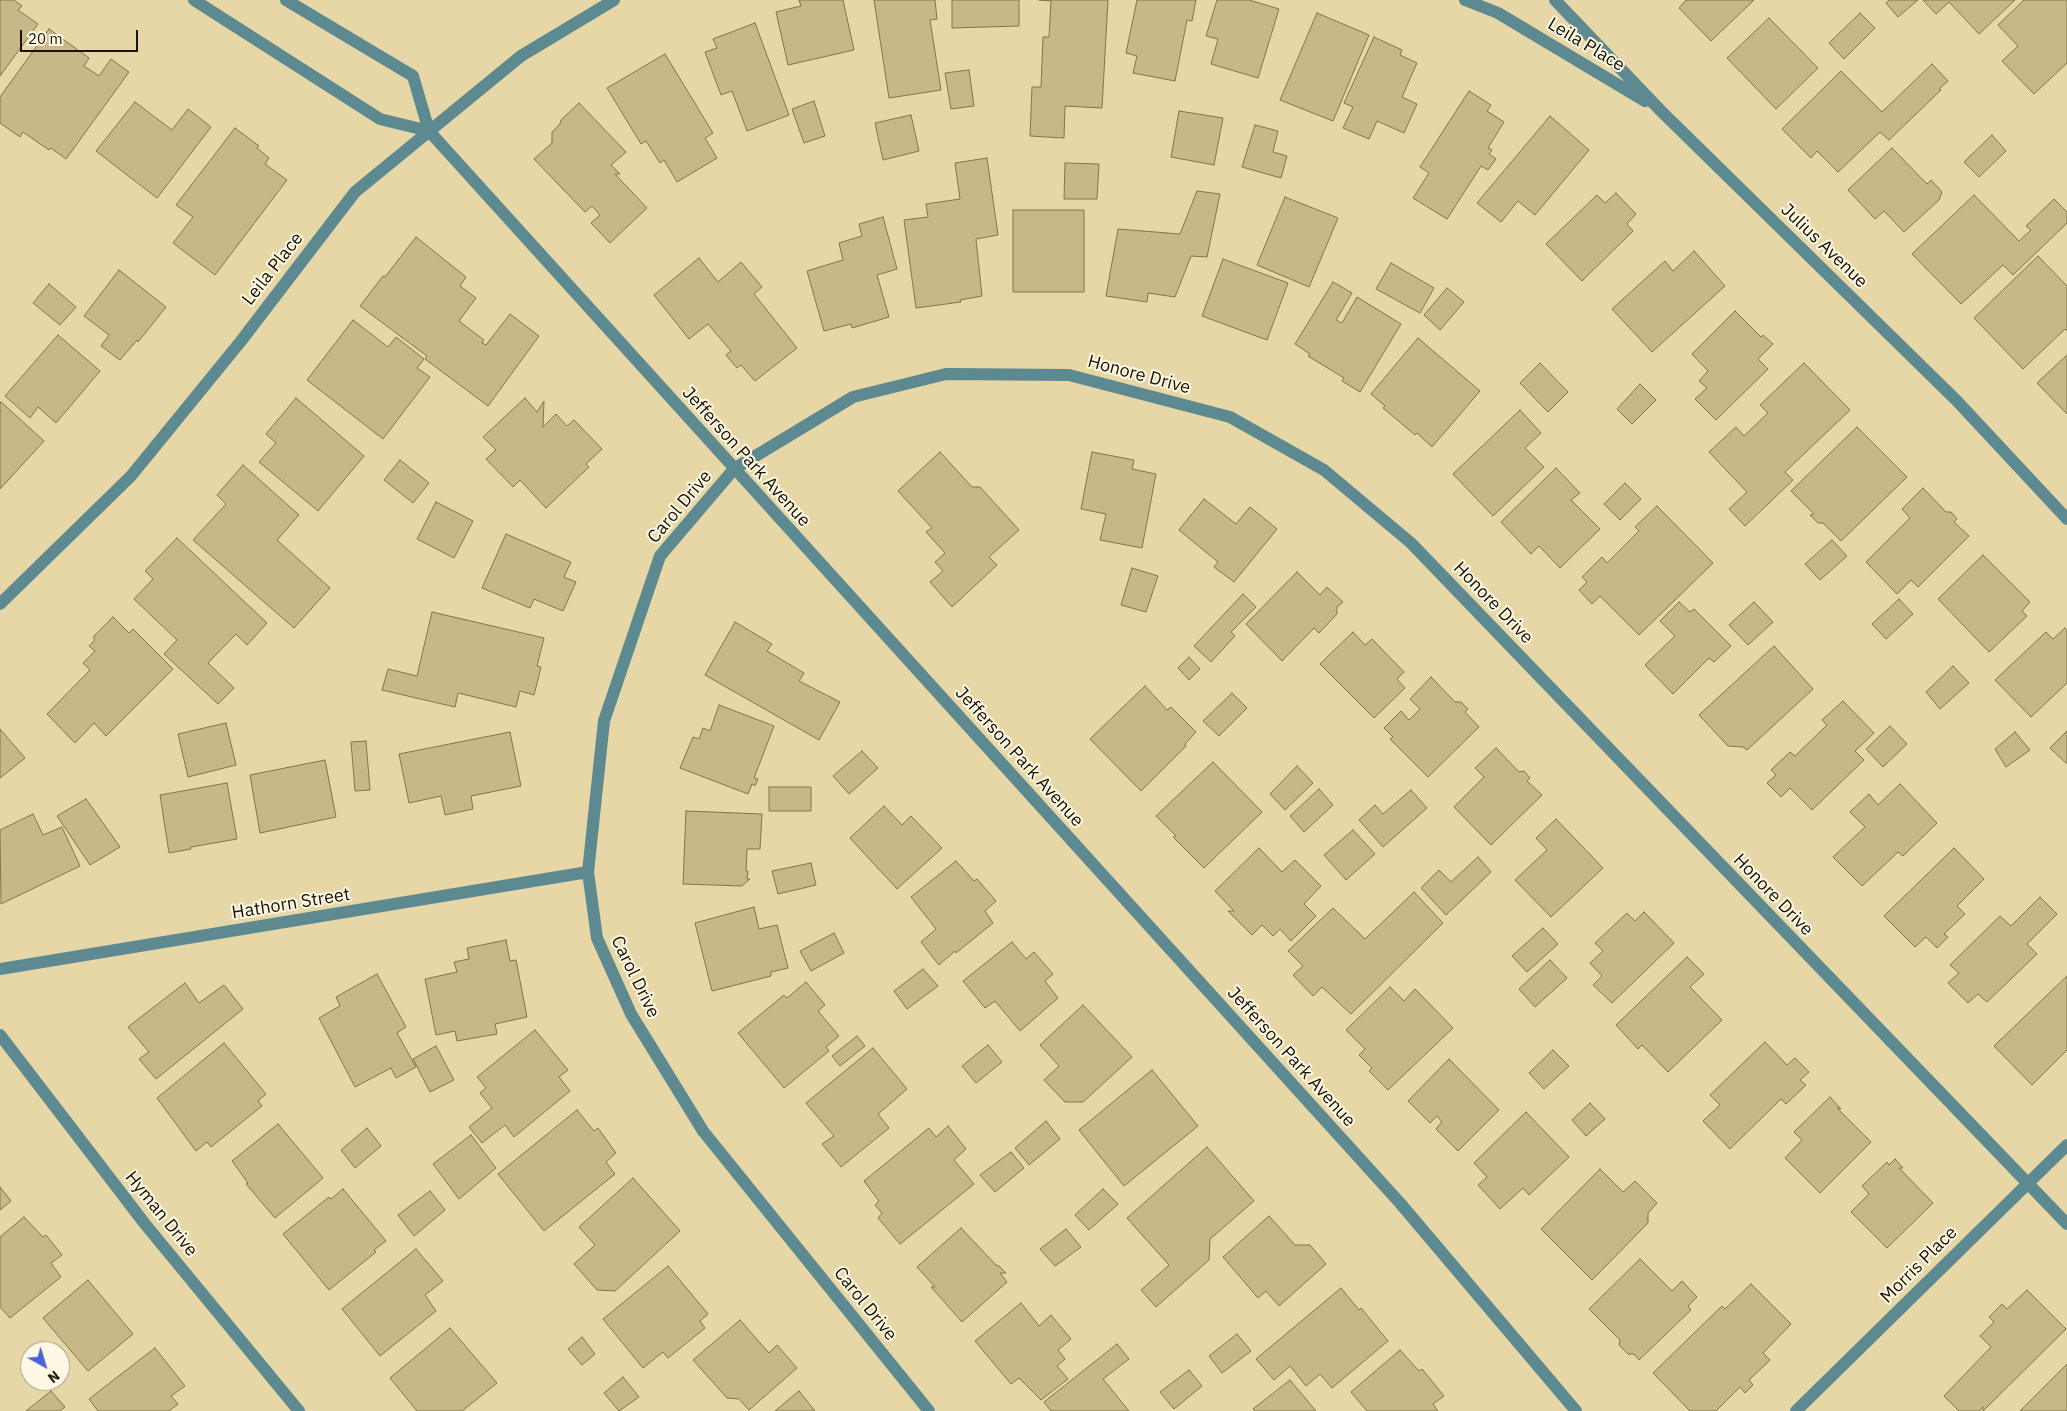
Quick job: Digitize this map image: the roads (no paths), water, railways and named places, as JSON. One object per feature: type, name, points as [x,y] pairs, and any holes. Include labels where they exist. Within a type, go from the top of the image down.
[{"type":"street","points":[[194,0],[380,119],[429,131]]},
{"type":"street","name":"Jefferson Park Avenue","points":[[286,0],[413,76],[429,131],[1400,1203],[1576,1411]]},
{"type":"street","name":"Leila Place","points":[[0,604],[131,476],[241,341],[354,192],[521,56],[614,0]]},
{"type":"street","name":"Leila Place","points":[[1465,0],[1498,12],[1661,111]]},
{"type":"street","name":"Julius Avenue","points":[[1555,0],[1661,111],[1957,401],[2067,519]]},
{"type":"street","name":"Honore Drive","points":[[734,469],[853,397],[946,374],[1069,375],[1230,417],[1324,470],[1411,543],[2026,1184],[2067,1224]]},
{"type":"street","name":"Carol Drive","points":[[734,469],[660,556],[604,721],[588,872],[597,938],[631,1014],[703,1131],[930,1411]]},
{"type":"street","name":"Hathorn Street","points":[[0,969],[588,872]]},
{"type":"street","name":"Hyman Drive","points":[[0,1035],[145,1224],[299,1411]]},
{"type":"street","name":"Morris Place","points":[[1796,1411],[2067,1145]]}]
